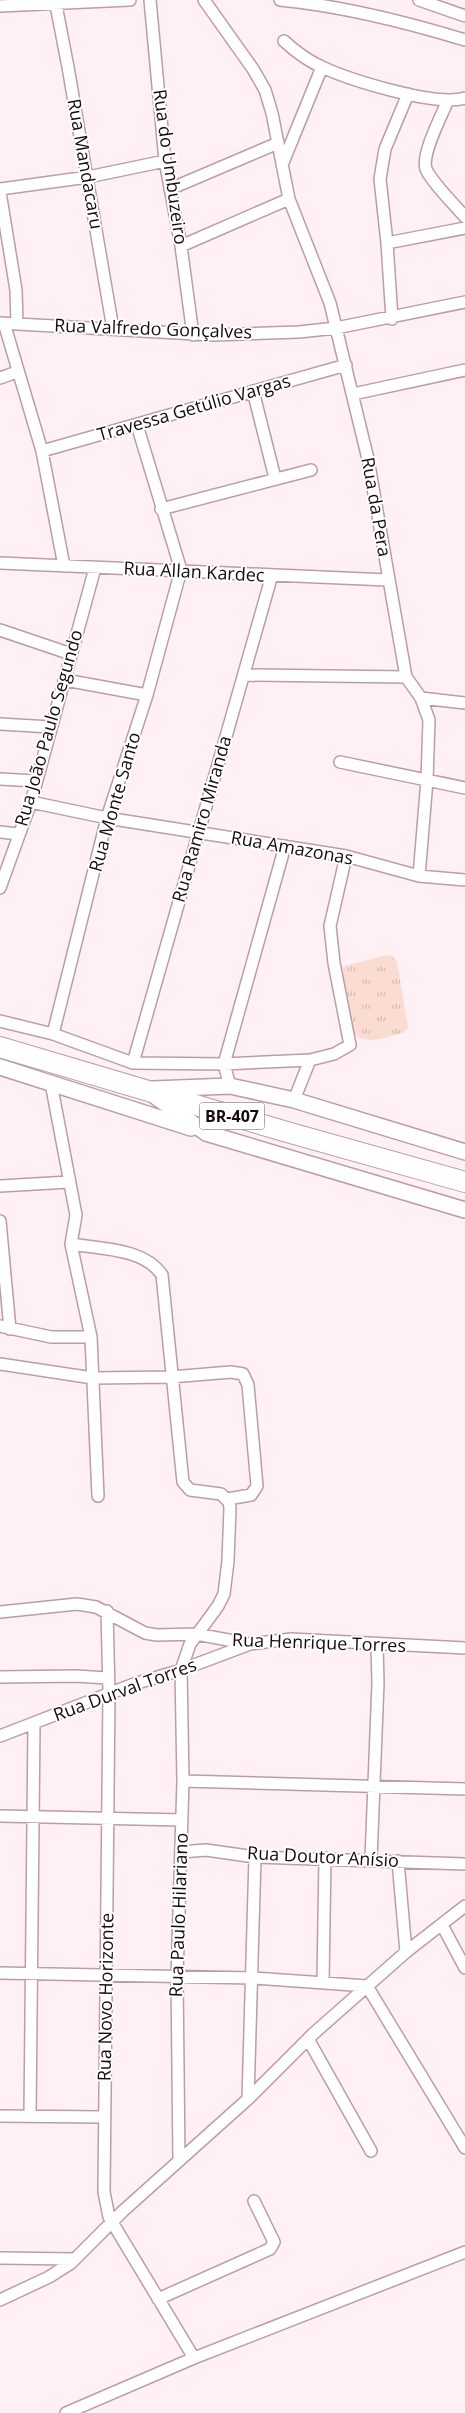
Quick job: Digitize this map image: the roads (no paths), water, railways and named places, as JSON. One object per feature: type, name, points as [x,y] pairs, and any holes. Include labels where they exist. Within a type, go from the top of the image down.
[{"type":"highway","name":"BR-407","points":[[0,1047],[287,1132],[465,1182]]},
{"type":"street","points":[[0,6],[130,0]]},
{"type":"street","name":"Rua do Umbuzeiro","points":[[150,0],[165,161],[181,246],[193,334]]},
{"type":"street","name":"Rua da Pera","points":[[204,0],[259,78],[270,105],[289,199],[330,303],[346,366],[368,459],[406,677],[421,698],[429,720],[427,780],[419,876]]},
{"type":"street","points":[[280,0],[336,8],[436,31],[465,40]]},
{"type":"street","points":[[419,0],[465,16]]},
{"type":"street","name":"Rua Mandacaru","points":[[55,2],[88,177],[113,329]]},
{"type":"street","points":[[284,41],[322,67],[408,94],[448,100],[465,98]]},
{"type":"street","points":[[282,164],[322,67]]},
{"type":"street","points":[[392,318],[388,244],[380,192],[381,166],[385,149],[408,94]]},
{"type":"street","points":[[448,100],[426,153],[425,164],[429,173],[465,217]]},
{"type":"street","points":[[170,189],[278,143]]},
{"type":"street","points":[[17,324],[16,290],[0,190],[88,177],[165,161]]},
{"type":"street","points":[[181,246],[289,199]]},
{"type":"street","points":[[388,244],[465,228]]},
{"type":"street","name":"Rua Valfredo Gonçalves","points":[[2,323],[193,334],[241,334],[336,328],[465,302]]},
{"type":"street","points":[[2,323],[42,451],[64,566]]},
{"type":"street","name":"Travessa Getúlio Vargas","points":[[42,451],[346,366]]},
{"type":"street","points":[[352,394],[465,370]]},
{"type":"street","points":[[0,378],[17,372]]},
{"type":"street","points":[[252,391],[275,478]]},
{"type":"street","points":[[136,425],[181,570]]},
{"type":"street","points":[[161,509],[311,470]]},
{"type":"street","name":"Rua Allan Kardec","points":[[0,563],[388,580]]},
{"type":"street","name":"Rua João Paulo Segundo","points":[[0,888],[30,802],[95,568]]},
{"type":"street","name":"Rua Monte Santo","points":[[53,1034],[108,818],[147,695],[181,570]]},
{"type":"street","name":"Rua Ramiro Miranda","points":[[132,1063],[272,575]]},
{"type":"street","points":[[0,630],[71,654]]},
{"type":"street","points":[[244,675],[406,677]]},
{"type":"street","points":[[65,680],[147,695]]},
{"type":"street","points":[[421,698],[465,703]]},
{"type":"street","points":[[0,724],[51,727]]},
{"type":"street","points":[[340,762],[465,788]]},
{"type":"street","points":[[0,779],[35,781]]},
{"type":"street","name":"Rua Amazonas","points":[[30,802],[108,818],[346,856],[419,876],[465,880]]},
{"type":"street","points":[[0,832],[18,834]]},
{"type":"street","points":[[230,1086],[224,1064],[284,846]]},
{"type":"street","points":[[0,1020],[53,1034],[132,1063],[224,1064],[310,1060],[334,1054],[350,1045],[334,962],[330,926],[346,856]]},
{"type":"street","points":[[294,1100],[310,1060]]},
{"type":"street","points":[[0,1067],[52,1082],[206,1133],[465,1210]]},
{"type":"street","points":[[52,1082],[76,1215],[71,1244],[91,1338],[98,1496]]},
{"type":"street","points":[[145,1089],[230,1086],[294,1100],[465,1152]]},
{"type":"street","points":[[145,1089],[206,1133]]},
{"type":"street","points":[[0,1186],[69,1182]]},
{"type":"street","points":[[0,1221],[5,1327],[51,1337],[91,1338]]},
{"type":"street","points":[[71,1244],[128,1253],[144,1258],[158,1270],[164,1282],[171,1377],[181,1471],[185,1487],[202,1493],[221,1494],[227,1499],[230,1518],[224,1594],[218,1606],[196,1634],[186,1653],[181,1670]]},
{"type":"street","points":[[0,1364],[92,1378],[171,1377],[238,1372],[246,1378],[256,1486],[251,1495],[227,1499]]},
{"type":"street","name":"Rua Henrique Torres","points":[[0,1612],[77,1604],[96,1607],[145,1632],[170,1636],[196,1634],[250,1644],[291,1640],[465,1648]]},
{"type":"street","name":"Rua Novo Horizonte","points":[[107,1612],[107,1976],[104,2192],[106,2206],[112,2222],[194,2358]]},
{"type":"street","name":"Rua Durval Torres","points":[[0,1736],[108,1693],[181,1670],[250,1644]]},
{"type":"street","points":[[371,1859],[378,1683],[376,1645]]},
{"type":"street","name":"Rua Paulo Hilariano","points":[[178,2161],[176,1977],[182,1852],[181,1670]]},
{"type":"street","points":[[0,1677],[76,1676],[107,1678]]},
{"type":"street","points":[[30,2116],[34,1724]]},
{"type":"street","points":[[183,1781],[465,1790]]},
{"type":"street","points":[[0,1816],[182,1820]]},
{"type":"street","name":"Rua Doutor Anísio","points":[[182,1852],[227,1852],[255,1857],[371,1859],[398,1862],[465,1864]]},
{"type":"street","points":[[248,2098],[253,1978],[255,1857]]},
{"type":"street","points":[[322,1981],[325,1858]]},
{"type":"street","points":[[398,1862],[406,1952]]},
{"type":"street","points":[[0,2300],[60,2271],[75,2259],[112,2222],[248,2098],[308,2039],[406,1952],[465,1906]]},
{"type":"street","points":[[442,1925],[465,1968]]},
{"type":"street","points":[[0,1973],[253,1978],[322,1981],[367,1986]]},
{"type":"street","points":[[367,1986],[465,2148]]},
{"type":"street","points":[[308,2039],[371,2151]]},
{"type":"street","points":[[0,2116],[104,2116]]},
{"type":"street","points":[[158,2299],[270,2249],[274,2242],[254,2201]]},
{"type":"street","points":[[66,2413],[194,2358],[465,2252]]},
{"type":"street","points":[[0,2258],[75,2259]]}]
